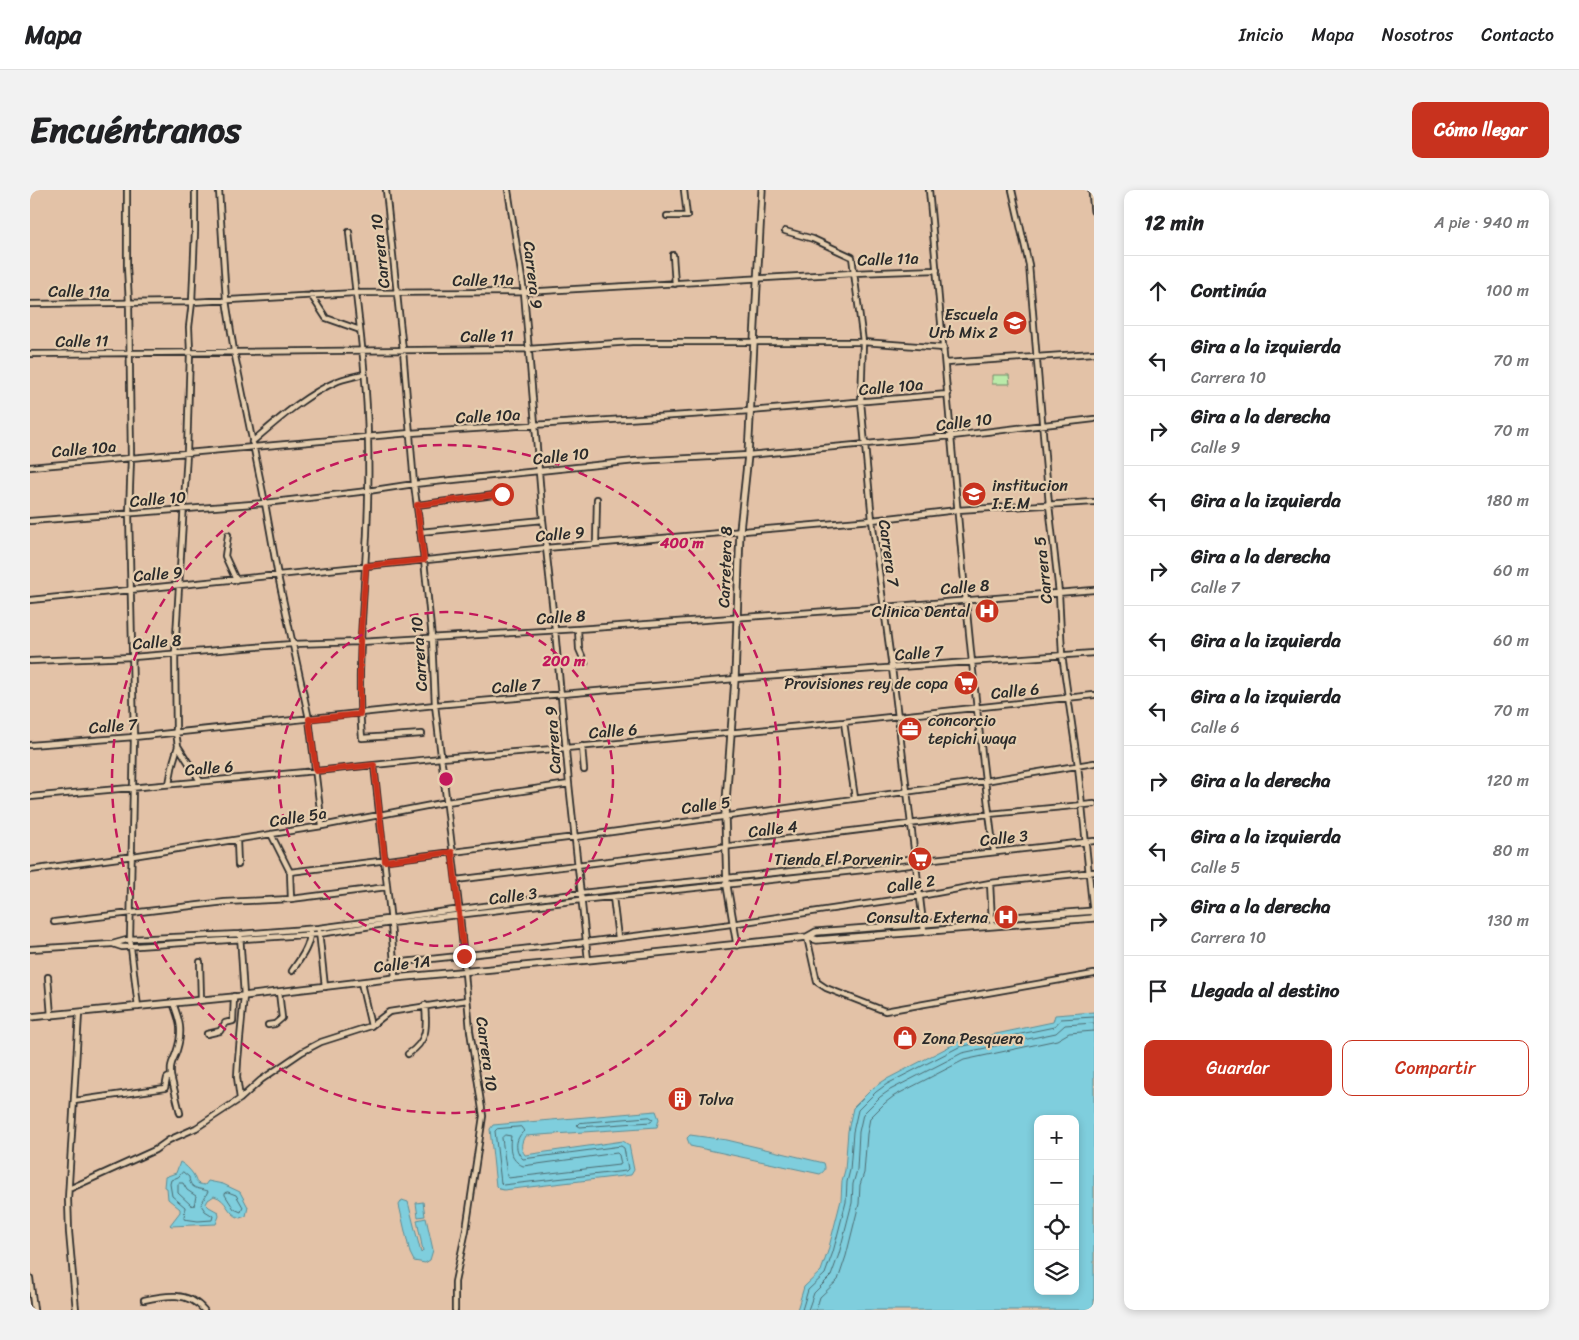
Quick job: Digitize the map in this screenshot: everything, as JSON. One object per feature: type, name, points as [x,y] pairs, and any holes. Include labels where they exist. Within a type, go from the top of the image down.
[{"type":"street","points":[[127,190],[126,266],[129,303],[131,458],[129,514],[134,737],[130,939],[138,1007]]},
{"type":"street","points":[[195,190],[192,302],[189,327],[187,453],[175,653],[176,732],[178,746],[200,781]]},
{"type":"street","points":[[219,190],[226,300],[234,351],[278,576],[309,719],[322,826]]},
{"type":"street","name":"Carrera 10","points":[[386,190],[403,350],[414,484],[432,638],[435,705],[460,915],[470,1031],[483,1116],[466,1230],[455,1282],[455,1310]]},
{"type":"street","name":"Carrera 9","points":[[508,190],[524,292],[543,520],[556,630],[574,837],[588,960]]},
{"type":"street","points":[[667,216],[687,216],[684,190]]},
{"type":"street","name":"Carretera 8","points":[[737,945],[727,877],[725,815],[732,732],[740,530],[748,455],[762,190]]},
{"type":"street","points":[[929,190],[946,363],[957,510],[994,852]]},
{"type":"street","name":"Carrera 5","points":[[1012,190],[1029,265],[1035,357],[1059,593],[1062,655],[1078,766],[1085,842],[1091,872],[1094,915]]},
{"type":"street","points":[[1092,190],[1094,211]]},
{"type":"street","name":"Carrera 7","points":[[785,231],[813,239],[852,257],[862,342],[861,402],[872,520],[908,791],[924,931]]},
{"type":"street","points":[[349,232],[363,352],[368,438],[366,566],[360,642],[360,714],[363,739],[422,734]]},
{"type":"street","points":[[673,255],[674,284]]},
{"type":"street","name":"Calle 11a","points":[[30,304],[192,302],[355,292],[524,292],[937,270]]},
{"type":"street","points":[[311,295],[326,318],[360,330]]},
{"type":"street","name":"Calle 11","points":[[30,354],[234,351],[363,352],[528,348],[632,342],[862,342],[944,348]]},
{"type":"street","points":[[946,363],[1094,353]]},
{"type":"street","points":[[252,442],[300,403],[321,389],[339,380],[364,374]]},
{"type":"street","name":"Calle 10a","points":[[30,467],[410,433],[750,411],[948,394]]},
{"type":"street","name":"Calle 10","points":[[30,521],[265,503],[414,484],[635,461],[748,455],[952,436],[1094,418]]},
{"type":"street","points":[[417,505],[502,494]]},
{"type":"street","points":[[596,543],[597,499]]},
{"type":"street","name":"Calle 9","points":[[30,600],[596,543],[872,520],[957,510],[1094,502]]},
{"type":"street","points":[[420,532],[543,520]]},
{"type":"street","points":[[228,535],[225,556],[236,580]]},
{"type":"street","name":"Calle 8","points":[[30,661],[133,657],[292,644],[360,642],[556,630],[1094,590]]},
{"type":"street","points":[[578,628],[579,649],[585,663]]},
{"type":"street","name":"Calle 7","points":[[30,745],[134,737],[435,705],[735,679],[1094,653]]},
{"type":"street","name":"Calle 6","points":[[30,797],[844,722],[1094,695]]},
{"type":"street","points":[[844,722],[855,798]]},
{"type":"street","points":[[169,784],[178,746]]},
{"type":"street","points":[[582,746],[584,770]]},
{"type":"street","name":"Calle 5","points":[[290,872],[574,837],[985,781],[1094,763]]},
{"type":"street","points":[[374,765],[391,920],[395,978]]},
{"type":"street","name":"Calle 5a","points":[[30,870],[237,840],[447,802],[569,784]]},
{"type":"street","name":"Calle 4","points":[[456,880],[989,814],[1094,804]]},
{"type":"street","points":[[271,834],[290,872],[291,899]]},
{"type":"street","points":[[237,840],[238,865]]},
{"type":"street","name":"Calle 3","points":[[30,949],[112,944],[130,939],[240,934],[460,915],[581,900],[728,886],[910,864],[916,861],[1094,841]]},
{"type":"street","name":"Calle 3","points":[[112,944],[122,947],[319,934],[459,909],[581,893],[909,859],[916,861]]},
{"type":"street","name":"Calle 2","points":[[394,963],[586,942],[733,923],[920,896],[990,883],[1091,872]]},
{"type":"street","points":[[990,883],[992,922]]},
{"type":"street","points":[[54,922],[224,902],[291,899],[387,887]]},
{"type":"street","points":[[613,897],[618,938]]},
{"type":"street","name":"Calle 1A","points":[[30,1017],[244,996],[395,978],[737,945],[807,937],[816,932],[1094,915]]},
{"type":"street","name":"Calle 1A","points":[[807,937],[817,940],[924,931],[992,922]]},
{"type":"street","points":[[292,970],[302,957],[309,940],[309,928]]},
{"type":"street","points":[[318,928],[325,986]]},
{"type":"street","points":[[240,934],[244,996],[237,1077],[240,1099]]},
{"type":"street","points":[[807,937],[817,982],[826,988],[885,1010],[1094,974]]},
{"type":"street","points":[[200,962],[201,1000]]},
{"type":"street","points":[[48,977],[51,1016]]},
{"type":"street","points":[[361,982],[371,1026]]},
{"type":"street","points":[[268,1025],[275,1024],[282,1018],[279,992]]},
{"type":"street","points":[[207,1034],[220,1031],[224,1023],[233,1021],[234,996]]},
{"type":"street","points":[[69,1189],[155,1150],[169,1140],[196,1128],[240,1099],[261,1080],[321,1042],[371,1026],[389,1012],[467,1000]]},
{"type":"street","points":[[174,1003],[181,1023],[176,1053],[170,1063],[171,1076],[180,1113]]},
{"type":"street","points":[[408,1054],[421,1044],[425,1033],[425,1005]]},
{"type":"street","points":[[76,1310],[69,1232],[69,1189],[80,1013]]},
{"type":"street","points":[[74,1101],[165,1088],[167,1078],[171,1076]]},
{"type":"street","points":[[30,1278],[34,1310]]},
{"type":"street","points":[[144,1300],[168,1296],[183,1296],[194,1300],[204,1310]]},
{"type":"green space","points":[[992,375],[1009,375],[1010,384],[992,384]]},
{"type":"water","points":[[1094,1012],[1094,1310],[797,1310],[804,1287],[821,1271],[828,1251],[841,1200],[848,1131],[853,1108],[873,1088],[885,1080],[958,1042],[1053,1022],[1055,1015]]},
{"type":"water","points":[[656,1111],[659,1119],[657,1127],[525,1136],[523,1141],[522,1148],[525,1155],[623,1141],[629,1145],[634,1170],[631,1175],[504,1190],[496,1186],[490,1129],[493,1125]]},
{"type":"water","points":[[690,1135],[727,1140],[824,1163],[825,1170],[820,1174],[690,1146],[687,1138]]},
{"type":"water","points":[[180,1162],[189,1169],[199,1184],[205,1185],[208,1181],[223,1184],[240,1192],[248,1207],[246,1216],[240,1218],[235,1216],[222,1200],[214,1196],[206,1204],[218,1212],[219,1216],[216,1224],[171,1226],[180,1209],[168,1199],[167,1188],[164,1187],[165,1177],[176,1173]]},
{"type":"water","points":[[402,1200],[408,1202],[421,1253],[423,1251],[417,1220],[426,1218],[433,1250],[430,1260],[425,1263],[414,1261],[410,1253],[399,1205]]},
{"type":"water","points":[[423,1202],[425,1216],[418,1217],[416,1203]]},
{"type":"place","name":"Escuela Urb Mix 2","points":[[1015,323]]},
{"type":"place","name":"institucion I.E.M","points":[[974,494]]},
{"type":"place","name":"Clinica Dental","points":[[987,611]]},
{"type":"place","name":"Provisiones rey de copa","points":[[966,683]]},
{"type":"place","name":"concorcio tepichi waya","points":[[910,729]]},
{"type":"place","name":"Tienda El Porvenir","points":[[920,859]]},
{"type":"place","name":"Consulta Externa","points":[[1006,917]]},
{"type":"place","name":"Zona Pesquera","points":[[905,1038]]},
{"type":"place","name":"Tolva","points":[[680,1099]]},
{"type":"route","points":[[464,956],[452,852],[385,861],[374,765],[316,771],[309,719],[360,714],[360,642],[366,566],[424,560],[417,505],[502,494]]}]
